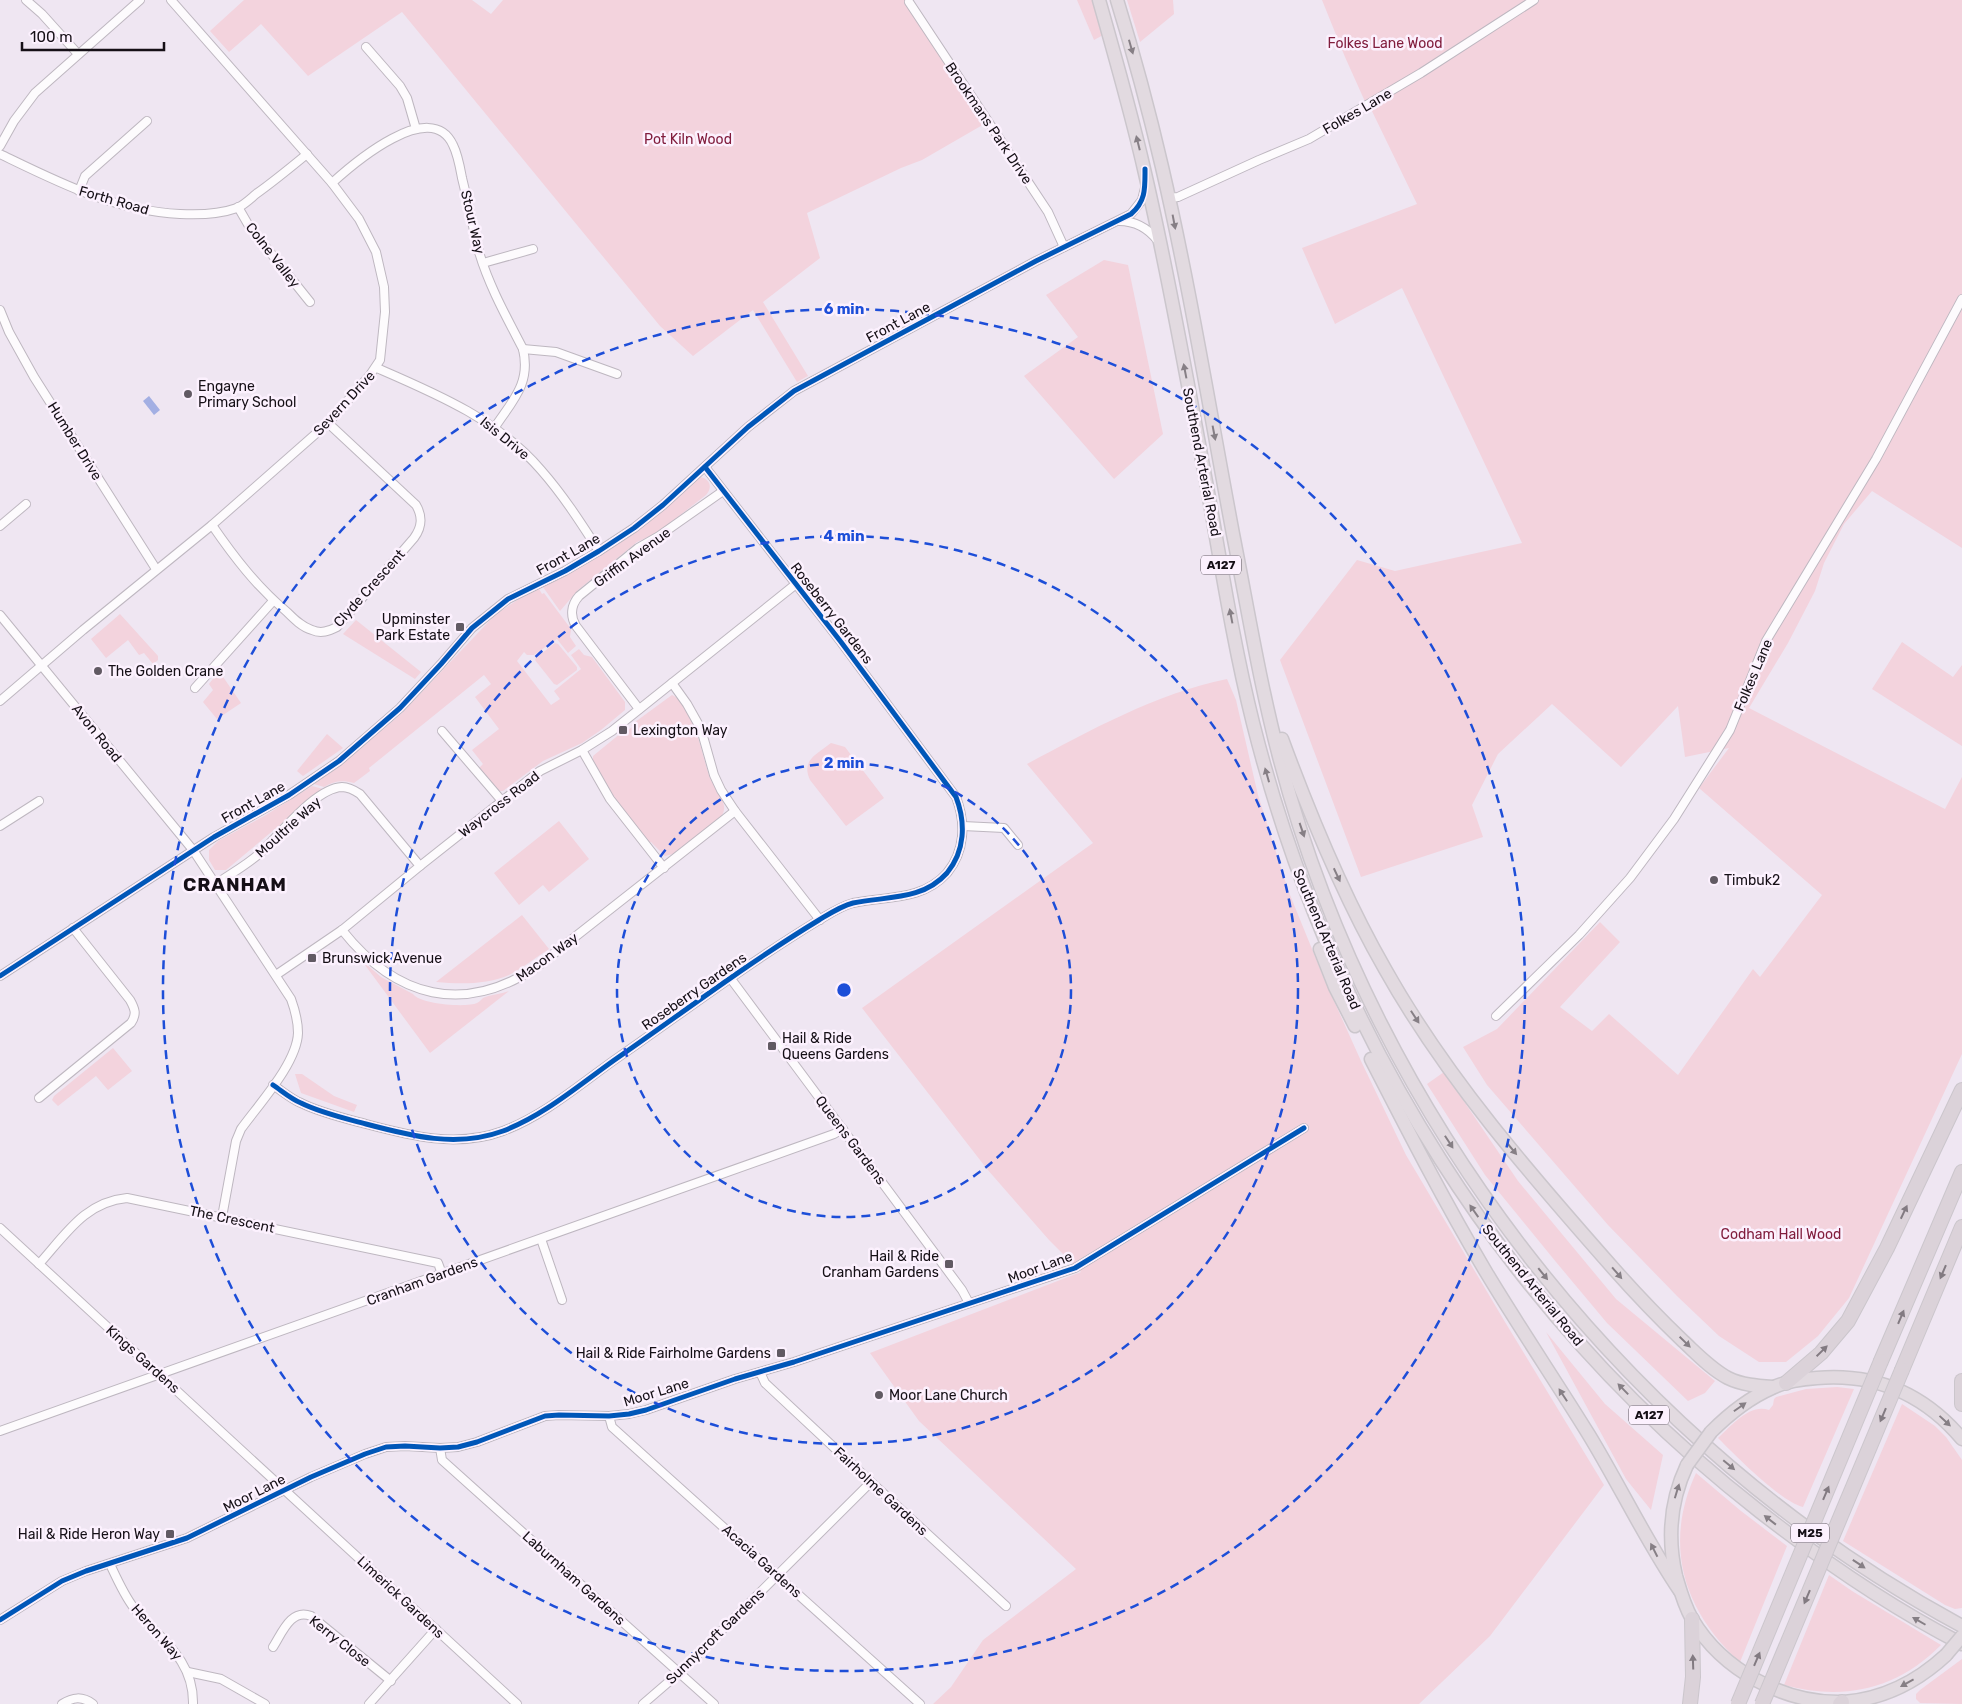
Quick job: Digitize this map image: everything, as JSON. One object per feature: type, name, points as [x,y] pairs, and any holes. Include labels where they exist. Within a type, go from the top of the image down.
[{"type":"highway","name":"Southend Arterial Road","points":[[1098,0],[1130,110],[1161,246],[1241,669],[1277,809],[1324,939],[1385,1068],[1418,1125],[1485,1227],[1573,1336],[1639,1406],[1747,1502],[1820,1558],[1898,1609],[1962,1644]]},
{"type":"highway","name":"Southend Arterial Road","points":[[1117,0],[1147,106],[1169,198],[1258,666],[1280,761],[1322,890],[1358,977],[1423,1100],[1500,1218],[1556,1291],[1599,1339],[1651,1393],[1712,1451],[1779,1506],[1830,1544],[1907,1594],[1962,1626]]},
{"type":"highway","points":[[1258,666],[1269,703],[1300,786],[1339,878],[1384,968],[1440,1055],[1514,1151],[1604,1258],[1658,1317],[1709,1365],[1723,1375],[1741,1383],[1780,1385],[1808,1379],[1844,1377],[1876,1381],[1892,1386],[1927,1406],[1941,1417],[1962,1439]]},
{"type":"highway","points":[[1277,809],[1301,898],[1335,987],[1417,1150],[1485,1270],[1589,1435],[1660,1562],[1680,1591],[1692,1619],[1709,1641],[1724,1657],[1752,1679],[1802,1698],[1841,1703],[1862,1700],[1908,1683],[1934,1666],[1962,1636]]},
{"type":"highway","points":[[1680,1591],[1671,1545],[1670,1527],[1675,1494],[1687,1465],[1711,1432],[1740,1406],[1780,1385],[1820,1353],[1848,1321],[1887,1248],[1962,1090]]},
{"type":"highway","name":"M25","points":[[1738,1704],[1962,1172]]},
{"type":"highway","name":"M25","points":[[1762,1704],[1962,1227]]},
{"type":"highway","points":[[1962,1381],[1962,1404]]},
{"type":"highway","points":[[1690,1704],[1693,1676],[1692,1619]]},
{"type":"highway","points":[[1862,1700],[1878,1704]]},
{"type":"street","points":[[26,0],[42,14],[78,54]]},
{"type":"street","points":[[0,146],[14,121],[34,93],[140,0]]},
{"type":"street","name":"Severn Drive","points":[[0,701],[156,569],[212,525],[328,423],[377,368],[382,353],[385,312],[380,270],[369,237],[346,199],[171,0]]},
{"type":"street","name":"Folkes Lane","points":[[1169,198],[1178,197],[1309,139],[1413,78],[1534,0]]},
{"type":"street","name":"Brookmans Park Drive","points":[[909,2],[1048,212],[1064,247]]},
{"type":"street","points":[[332,183],[381,145],[416,129],[407,98],[400,86],[366,47]]},
{"type":"street","points":[[79,191],[85,176],[148,121]]},
{"type":"street","name":"Stour Way","points":[[416,129],[434,128],[449,138],[454,145],[482,262],[523,349],[526,362],[523,382],[495,427]]},
{"type":"street","name":"Forth Road","points":[[0,154],[79,191],[137,209],[164,213],[199,214],[238,207],[307,154]]},
{"type":"street","name":"Front Lane","points":[[0,976],[193,850],[290,795],[339,761],[400,708],[472,628],[508,599],[599,551],[634,528],[663,505],[748,427],[794,391],[1064,247],[1131,214],[1142,200],[1145,188],[1144,170]]},
{"type":"street","name":"Colne Valley","points":[[238,207],[249,226],[310,302]]},
{"type":"street","points":[[1117,222],[1126,221],[1143,227],[1161,246]]},
{"type":"street","points":[[482,262],[533,249]]},
{"type":"street","name":"Folkes Lane","points":[[1496,1016],[1598,914],[1630,878],[1674,819],[1730,730],[1766,641],[1876,459],[1962,299]]},
{"type":"street","name":"Humber Drive","points":[[0,310],[14,341],[34,377],[156,569]]},
{"type":"street","points":[[523,349],[556,352],[617,374]]},
{"type":"street","name":"Isis Drive","points":[[377,368],[435,393],[495,427],[525,453],[552,483],[599,551]]},
{"type":"street","name":"Clyde Crescent","points":[[212,525],[234,557],[273,601],[304,627],[313,631],[330,631],[337,626],[419,531],[421,518],[416,505],[328,423]]},
{"type":"street","name":"Roseberry Gardens","points":[[273,1085],[301,1103],[318,1110],[416,1137],[460,1139],[491,1135],[529,1120],[543,1111],[731,978],[820,920],[850,904],[911,895],[934,884],[946,873],[956,859],[962,843],[963,826],[956,797],[705,466]]},
{"type":"street","name":"Griffin Avenue","points":[[639,708],[576,626],[572,614],[573,604],[579,596],[638,548],[659,536],[723,491]]},
{"type":"street","points":[[0,526],[26,504]]},
{"type":"street","name":"Waycross Road","points":[[276,975],[342,930],[540,771],[598,741],[796,584]]},
{"type":"street","points":[[194,688],[273,601]]},
{"type":"street","name":"Avon Road","points":[[0,615],[193,850]]},
{"type":"street","points":[[672,683],[695,715],[714,775],[721,790],[735,811],[820,920]]},
{"type":"street","points":[[442,731],[502,801]]},
{"type":"street","points":[[582,750],[610,799],[664,868]]},
{"type":"street","name":"Moultrie Way","points":[[216,884],[260,854],[284,827],[323,794],[331,789],[341,787],[351,788],[360,794],[420,866]]},
{"type":"street","points":[[0,826],[40,801]]},
{"type":"street","name":"Macon Way","points":[[342,930],[371,960],[404,983],[424,991],[442,994],[480,992],[494,989],[525,975],[735,811]]},
{"type":"street","points":[[963,826],[1004,828],[1018,846]]},
{"type":"street","points":[[193,850],[292,999],[296,1011],[298,1035],[292,1056],[241,1129],[236,1141],[222,1217]]},
{"type":"street","points":[[39,1098],[131,1023],[135,1017],[135,1008],[130,1000],[73,928]]},
{"type":"street","name":"Queens Gardens","points":[[731,978],[969,1303]]},
{"type":"street","name":"Moor Lane","points":[[0,1620],[62,1581],[187,1538],[285,1490],[365,1454],[386,1448],[405,1446],[458,1447],[477,1442],[545,1416],[609,1416],[646,1410],[818,1355],[1075,1268],[1304,1128]]},
{"type":"street","name":"Cranham Gardens","points":[[0,1431],[541,1239],[834,1134],[843,1129]]},
{"type":"street","name":"The Crescent","points":[[39,1264],[83,1216],[93,1208],[115,1199],[128,1198],[438,1263],[442,1274]]},
{"type":"street","name":"Kings Gardens","points":[[0,1228],[285,1490]]},
{"type":"street","points":[[541,1239],[562,1300]]},
{"type":"street","name":"Fairholme Gardens","points":[[760,1372],[765,1382],[1006,1606]]},
{"type":"street","name":"Acacia Gardens","points":[[609,1416],[612,1427],[920,1704]]},
{"type":"street","name":"Laburnham Gardens","points":[[440,1448],[442,1460],[714,1704]]},
{"type":"street","name":"Sunnycroft Gardens","points":[[643,1704],[679,1673],[871,1482]]},
{"type":"street","name":"Limerick Gardens","points":[[285,1490],[517,1704]]},
{"type":"street","name":"Heron Way","points":[[110,1564],[134,1608],[179,1656],[188,1672],[194,1689],[193,1704]]},
{"type":"street","name":"Kerry Close","points":[[273,1647],[292,1618],[297,1614],[304,1613],[311,1616],[391,1681]]},
{"type":"street","points":[[369,1704],[436,1629]]},
{"type":"street","points":[[188,1672],[221,1679],[266,1704]]},
{"type":"street","points":[[62,1704],[72,1699],[80,1698],[94,1704]]},
{"type":"green space","name":"Pot Kiln Wood","points":[[244,0],[472,0],[491,14],[503,0],[907,0],[986,123],[922,160],[901,168],[807,213],[820,258],[763,302],[808,376],[797,382],[753,310],[693,356],[660,326],[402,12],[308,76],[261,24],[229,52],[210,31]]},
{"type":"green space","points":[[1077,0],[1093,0],[1105,34],[1094,40]]},
{"type":"green space","points":[[1127,0],[1173,0],[1174,14],[1140,42]]},
{"type":"green space","points":[[1322,0],[1962,0],[1962,548],[1872,491],[1844,524],[1824,563],[1815,591],[1788,643],[1749,708],[1945,809],[1962,777],[1962,1054],[1849,1298],[1818,1336],[1786,1362],[1759,1362],[1719,1336],[1677,1296],[1608,1225],[1487,1085],[1463,1047],[1497,1029],[1600,922],[1620,942],[1560,1007],[1592,1031],[1609,1014],[1678,1075],[1753,969],[1760,977],[1822,895],[1699,788],[1729,748],[1685,757],[1678,706],[1621,767],[1552,704],[1498,754],[1472,805],[1483,837],[1361,877],[1280,660],[1357,560],[1395,571],[1522,543],[1402,288],[1335,324],[1302,248],[1417,204],[1369,105],[1367,106]]},
{"type":"green space","points":[[1104,260],[1128,265],[1163,434],[1114,479],[1024,376],[1078,337],[1046,295]]},
{"type":"green space","points":[[700,477],[708,481],[710,486],[706,495],[657,533],[637,542],[578,590],[560,611],[543,587],[633,533]]},
{"type":"green space","points":[[539,589],[571,629],[570,637],[576,646],[568,653],[557,639],[534,655],[527,655],[524,652],[517,661],[551,705],[560,699],[554,691],[581,669],[571,655],[579,649],[584,655],[592,657],[625,702],[625,710],[582,743],[543,761],[503,791],[499,791],[478,769],[483,764],[472,750],[499,729],[475,697],[491,684],[484,675],[369,768],[370,771],[354,783],[338,782],[324,787],[314,784],[342,764],[401,714],[495,615],[522,597]]},
{"type":"green space","points":[[120,614],[158,656],[158,660],[153,664],[144,653],[139,655],[128,640],[106,658],[91,639]]},
{"type":"green space","points":[[356,620],[421,672],[415,679],[343,634]]},
{"type":"green space","points":[[1902,642],[1953,677],[1962,665],[1962,746],[1872,689]]},
{"type":"green space","points":[[555,643],[558,644],[577,667],[577,670],[557,685],[554,684],[535,660]]},
{"type":"green space","points":[[219,671],[241,703],[217,719],[203,702],[213,690],[209,684]]},
{"type":"green space","points":[[1227,679],[1236,700],[1258,795],[1288,890],[1325,981],[1361,1061],[1406,1155],[1604,1485],[1490,1636],[1419,1704],[933,1704],[951,1687],[983,1640],[1076,1569],[919,1421],[870,1353],[1081,1272],[1049,1240],[987,1169],[862,1008],[1093,843],[1027,764],[1124,714],[1174,694]]},
{"type":"green space","points":[[672,695],[680,700],[692,720],[710,778],[722,799],[724,808],[718,820],[674,855],[665,856],[651,842],[649,843],[613,796],[593,760],[593,756],[621,733],[623,735],[632,727],[631,725]]},
{"type":"green space","points":[[327,734],[343,748],[303,776],[297,771]]},
{"type":"green space","points":[[831,743],[845,747],[884,798],[846,826],[810,780],[808,773],[807,767],[811,758]]},
{"type":"green space","points":[[312,786],[323,789],[226,870],[215,870],[209,860],[209,850],[218,841],[266,815]]},
{"type":"green space","points":[[559,821],[589,859],[549,892],[543,885],[519,905],[494,873]]},
{"type":"green space","points":[[522,915],[549,949],[509,975],[491,981],[473,983],[436,982]]},
{"type":"green space","points":[[366,964],[381,977],[417,997],[433,1003],[463,1005],[478,1003],[483,998],[509,991],[430,1053]]},
{"type":"green space","points":[[113,1048],[132,1071],[108,1090],[96,1076],[58,1106],[52,1100],[54,1096]]},
{"type":"green space","points":[[1444,1072],[1518,1181],[1616,1299],[1715,1381],[1705,1393],[1688,1401],[1607,1323],[1485,1175],[1427,1084]]},
{"type":"green space","points":[[295,1074],[302,1074],[334,1096],[357,1105],[354,1112],[301,1093]]},
{"type":"green space","points":[[1546,1332],[1605,1404],[1663,1455],[1651,1510],[1626,1479]]},
{"type":"green space","points":[[1837,1387],[1854,1389],[1803,1507],[1793,1503],[1771,1487],[1718,1438],[1748,1413],[1762,1409],[1769,1410],[1776,1397],[1806,1389]]},
{"type":"green space","points":[[1902,1404],[1935,1426],[1946,1437],[1962,1460],[1962,1608],[1955,1609],[1945,1605],[1843,1541]]},
{"type":"green space","points":[[1696,1473],[1787,1546],[1740,1662],[1720,1642],[1704,1621],[1692,1599],[1684,1575],[1680,1551],[1681,1525],[1686,1499]]},
{"type":"green space","points":[[1829,1575],[1941,1645],[1906,1672],[1887,1682],[1868,1688],[1828,1692],[1784,1685]]},
{"type":"green space","points":[[1962,1659],[1962,1704],[1920,1703],[1916,1699],[1916,1694],[1920,1690]]},
{"type":"water","points":[[149,396],[160,410],[154,415],[143,401]]},
{"type":"cycle path","points":[[0,976],[214,837],[289,795],[339,761],[400,708],[472,628],[508,599],[565,571],[634,528],[663,505],[748,427],[794,391],[1036,261],[1131,214],[1142,199],[1145,188],[1145,169]]},
{"type":"cycle path","points":[[273,1085],[294,1099],[316,1110],[417,1136],[469,1139],[503,1131],[518,1125],[560,1100],[741,971],[831,913],[853,903],[915,893],[926,889],[947,873],[957,855],[962,836],[961,817],[956,797],[841,642],[705,467]]},
{"type":"cycle path","points":[[0,1620],[62,1581],[86,1571],[187,1538],[311,1477],[386,1447],[458,1447],[477,1442],[545,1416],[609,1416],[646,1410],[1075,1268],[1304,1128]]},
{"type":"place","name":"Engayne Primary School","points":[[188,394]]},
{"type":"place","name":"Upminster Park Estate","points":[[460,627]]},
{"type":"place","name":"The Golden Crane","points":[[98,671]]},
{"type":"place","name":"Lexington Way","points":[[623,730]]},
{"type":"place","name":"Timbuk2","points":[[1714,880]]},
{"type":"place","name":"Brunswick Avenue","points":[[312,958]]},
{"type":"place","name":"Hail & Ride Queens Gardens","points":[[772,1046]]},
{"type":"place","name":"Hail & Ride Cranham Gardens","points":[[949,1264]]},
{"type":"place","name":"Hail & Ride Fairholme Gardens","points":[[781,1353]]},
{"type":"place","name":"Moor Lane Church","points":[[879,1395]]},
{"type":"place","name":"Hail & Ride Heron Way","points":[[170,1534]]},
{"type":"district","name":"CRANHAM","points":[[235,884]]},
{"type":"park label","name":"Folkes Lane Wood","points":[[1385,43]]},
{"type":"park label","name":"Codham Hall Wood","points":[[1781,1234]]}]
